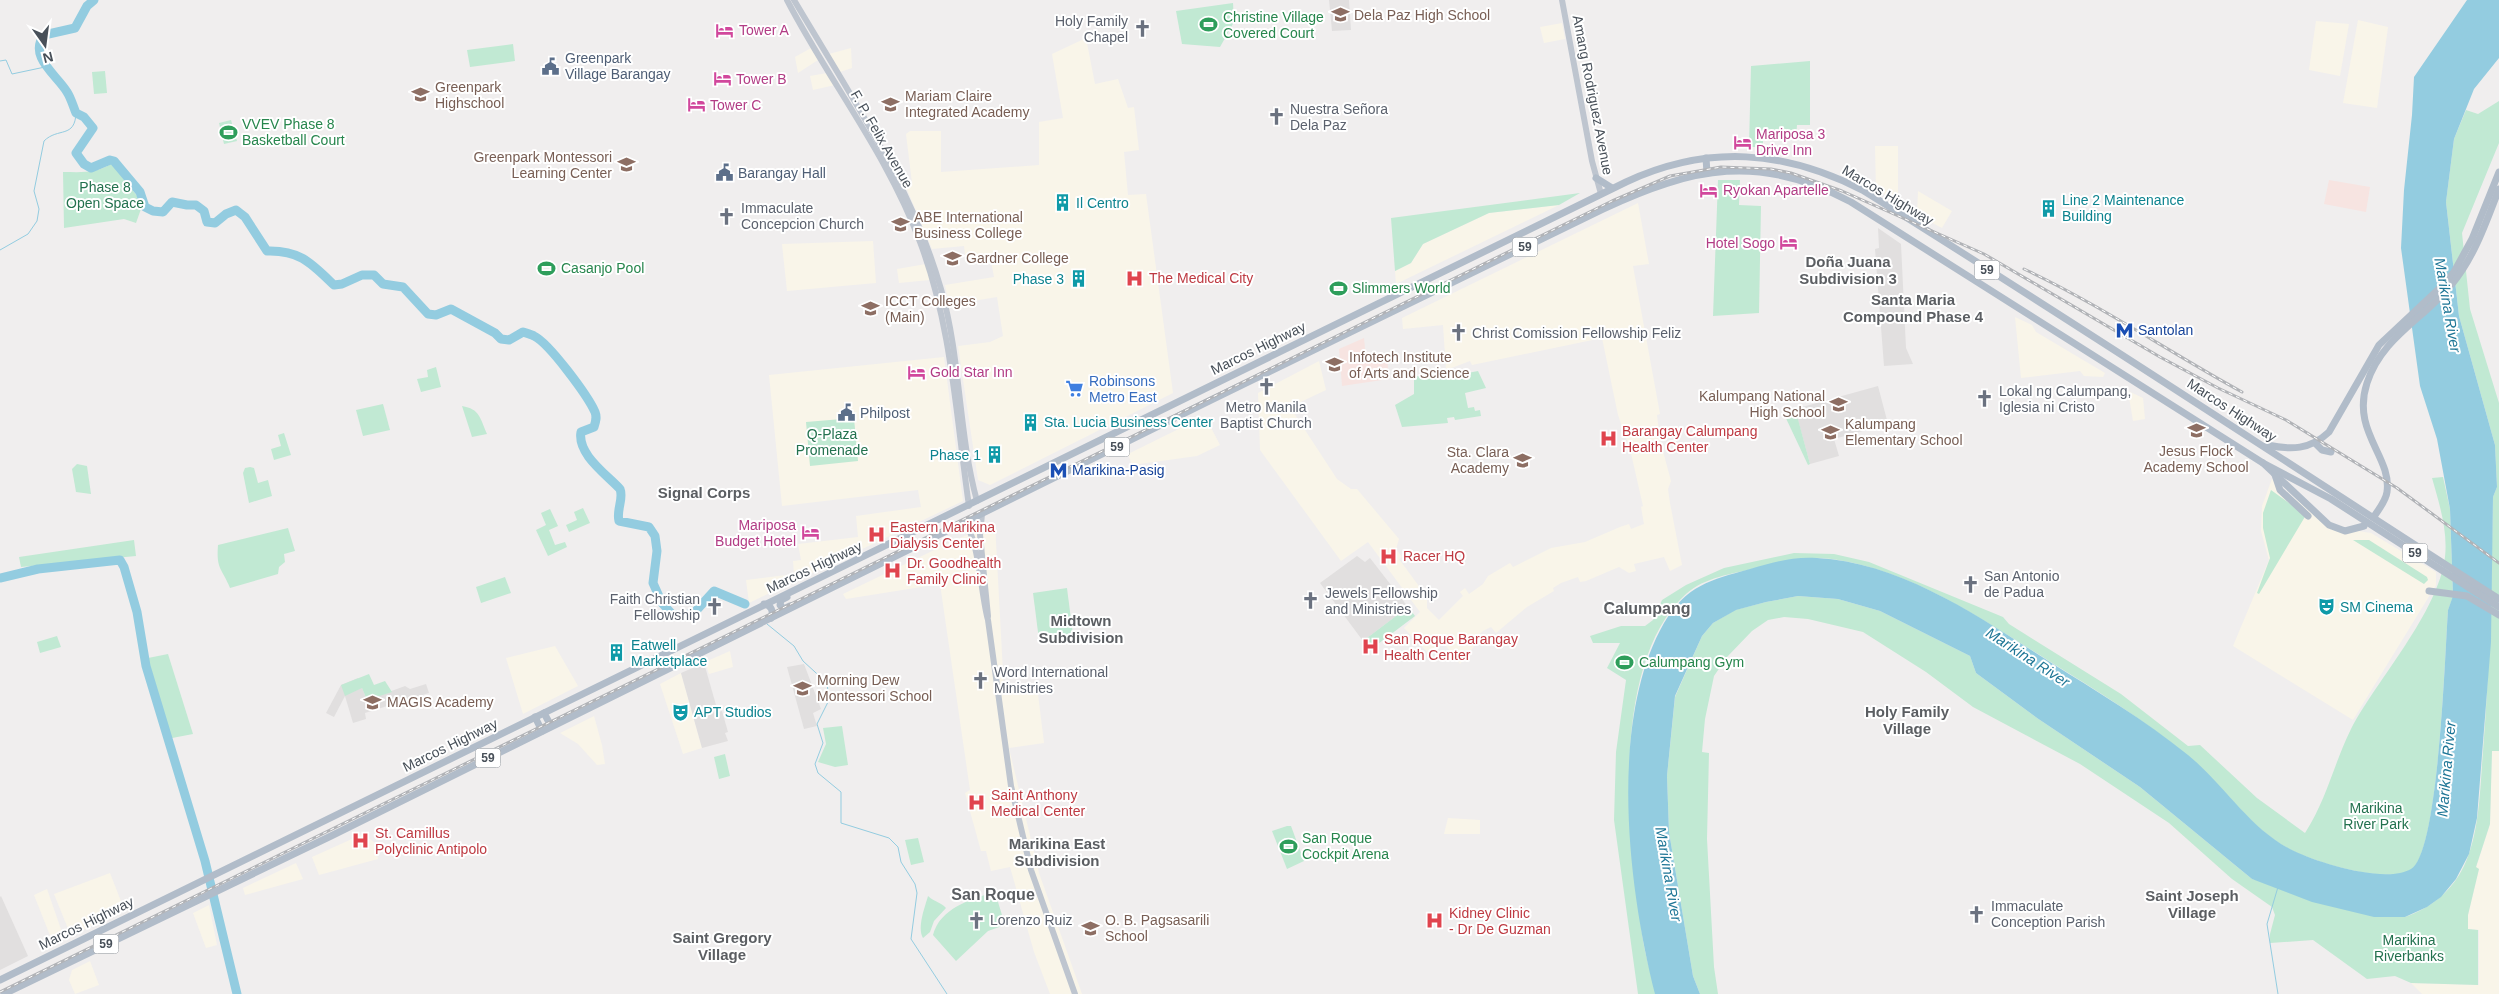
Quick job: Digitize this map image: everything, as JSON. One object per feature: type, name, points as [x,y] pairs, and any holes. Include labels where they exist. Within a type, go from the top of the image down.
[{"type":"main road","name":"F. P. Felix Avenue","points":[[787,0],[900,194],[922,247],[944,315],[968,506]]},
{"type":"main road","name":"F. P. Felix Avenue","points":[[794,0],[906,192],[928,246],[944,315],[977,501]]},
{"type":"main road","name":"Amang Rodriguez Avenue","points":[[1562,0],[1596,178],[1601,194]]},
{"type":"main road","name":"Marcos Highway","points":[[0,980],[764,604],[828,575],[1612,188],[1666,166],[1706,158],[1758,157],[1816,169],[1864,191],[2261,443],[2333,497],[2499,606]]},
{"type":"main road","points":[[1706,158],[1707,173]]},
{"type":"main road","points":[[2261,443],[2282,448],[2302,448],[2316,442],[2334,424],[2380,345],[2454,272],[2472,239],[2499,172]]},
{"type":"main road","name":"Marcos Highway","points":[[4,994],[212,894],[1334,340],[1644,190],[1678,178],[1707,173],[1769,173],[1809,183],[1851,202],[2263,463],[2333,497],[2499,599]]},
{"type":"main road","points":[[1596,178],[1612,188]]},
{"type":"main road","points":[[2376,515],[2387,493],[2387,478],[2375,450],[2364,415],[2364,397],[2372,369],[2390,343],[2439,298],[2460,273],[2478,242],[2499,189]]},
{"type":"main road","points":[[1927,249],[1934,245],[1934,236]]},
{"type":"main road","points":[[1934,254],[1935,246],[1943,242]]},
{"type":"main road","points":[[1479,254],[1486,267]]},
{"type":"main road","points":[[1323,330],[1334,340]]},
{"type":"main road","points":[[1323,330],[1326,344]]},
{"type":"main road","points":[[2282,448],[2309,442],[2322,433],[2329,423]]},
{"type":"main road","points":[[2316,442],[2322,450],[2331,452]]},
{"type":"main road","points":[[2263,463],[2329,525],[2345,531],[2364,526]]},
{"type":"main road","points":[[2274,474],[2280,490],[2308,516]]},
{"type":"main road","points":[[967,493],[972,494],[974,489]]},
{"type":"main road","points":[[982,514],[980,535],[989,607],[988,620]]},
{"type":"main road","points":[[964,523],[972,534],[988,620],[1011,786],[1031,870],[1075,994]]},
{"type":"main road","points":[[828,575],[824,579],[781,600],[780,604],[784,609],[828,590]]},
{"type":"main road","points":[[2428,591],[2467,596],[2499,615]]},
{"type":"main road","points":[[764,604],[770,607],[772,612],[766,621]]},
{"type":"main road","points":[[544,712],[551,726]]},
{"type":"main road","points":[[535,717],[542,731]]},
{"type":"main road","points":[[56,952],[55,959],[61,965]]},
{"type":"main road","points":[[30,965],[36,970],[36,977]]},
{"type":"shaded area","name":"Dela Paz High School","points":[[1329,0],[1349,0],[1351,30],[1332,31]]},
{"type":"shaded area","points":[[2358,20],[2388,27],[2377,108],[2343,103]]},
{"type":"shaded area","points":[[2316,21],[2349,24],[2340,76],[2309,70]]},
{"type":"shaded area","points":[[1562,23],[1565,39],[1544,43],[1540,27]]},
{"type":"shaded area","points":[[1086,38],[1095,84],[1118,79],[1128,108],[1134,107],[1139,150],[1124,152],[1128,195],[1146,194],[1173,393],[990,485],[978,480],[958,346],[990,342],[1003,336],[997,297],[949,305],[945,285],[994,277],[991,261],[966,263],[964,246],[932,249],[906,187],[912,183],[906,134],[910,131],[941,131],[941,172],[1039,165],[1039,122],[1063,118],[1052,54]]},
{"type":"shaded area","points":[[811,48],[818,60],[798,73],[795,57]]},
{"type":"shaded area","points":[[851,48],[852,68],[840,72],[829,54]]},
{"type":"shaded area","points":[[827,73],[835,85],[813,90],[810,76]]},
{"type":"shaded area","points":[[1875,146],[1898,146],[1898,203],[1876,189]]},
{"type":"shaded area","points":[[2329,180],[2370,187],[2366,212],[2324,204]]},
{"type":"shaded area","points":[[1918,191],[1952,211],[1942,228],[1917,215]]},
{"type":"shaded area","points":[[1638,203],[1649,264],[1633,266],[1660,414],[1657,415],[1660,440],[1671,481],[1668,489],[1682,565],[1670,571],[1664,557],[1634,564],[1636,571],[1629,573],[1619,567],[1586,581],[1580,582],[1578,577],[1553,588],[1554,591],[1527,607],[1496,633],[1491,627],[1483,631],[1473,639],[1477,643],[1460,664],[1443,642],[1429,654],[1404,628],[1420,612],[1368,542],[1341,561],[1260,450],[1258,393],[1319,361],[1326,390],[1290,407],[1337,479],[1351,489],[1357,489],[1399,539],[1396,549],[1402,557],[1399,559],[1421,589],[1421,593],[1427,600],[1427,608],[1439,620],[1463,596],[1460,592],[1465,588],[1469,594],[1483,584],[1488,576],[1510,563],[1513,567],[1551,548],[1585,542],[1629,524],[1631,529],[1644,524],[1641,507],[1643,506],[1630,449],[1618,415],[1602,338],[1472,365],[1470,361],[1446,370],[1443,325],[1403,329],[1402,318]]},
{"type":"shaded area","points":[[1559,205],[1396,284],[1395,271],[1411,263],[1423,244],[1489,213]]},
{"type":"shaded area","points":[[1878,228],[1901,244],[1906,348],[1913,364],[1884,366],[1875,249],[1879,248]]},
{"type":"shaded area","points":[[873,241],[876,283],[787,291],[782,244]]},
{"type":"shaded area","points":[[926,264],[930,280],[899,283],[897,269]]},
{"type":"shaded area","points":[[2015,317],[2032,325],[2036,332],[2105,373],[2103,377],[2084,376],[2080,371],[2021,378]]},
{"type":"shaded area","points":[[1364,338],[1366,358],[1387,355],[1389,379],[1342,386],[1339,349]]},
{"type":"shaded area","points":[[944,357],[963,501],[749,603],[746,580],[794,574],[793,561],[801,560],[798,544],[858,537],[856,516],[921,507],[918,490],[782,506],[769,375]]},
{"type":"shaded area","name":"Kalumpang Elementary School","points":[[1878,386],[1888,424],[1834,439],[1839,456],[1810,464],[1795,409]]},
{"type":"shaded area","points":[[2128,391],[2143,398],[2145,419],[2133,421]]},
{"type":"shaded area","points":[[1205,416],[1220,445],[1197,456],[1132,465],[1128,454]]},
{"type":"shaded area","points":[[2272,479],[2327,526],[2371,533],[2436,572],[2436,585],[2353,720],[2233,646],[2269,560],[2261,531],[2262,506]]},
{"type":"shaded area","points":[[995,523],[1004,691],[1037,686],[1044,743],[1009,748],[1039,873],[1082,994],[1050,994],[1034,952],[1010,867],[991,871],[986,851],[981,851],[965,793],[970,790],[940,584],[846,599],[843,594],[955,540]]},
{"type":"shaded area","points":[[1357,556],[1365,562],[1370,558],[1408,607],[1363,641],[1320,583]]},
{"type":"shaded area","points":[[555,646],[578,686],[523,714],[506,658]]},
{"type":"shaded area","points":[[730,651],[733,667],[709,674],[705,662]]},
{"type":"shaded area","points":[[704,663],[718,712],[722,711],[728,732],[725,733],[728,741],[702,748],[681,673]]},
{"type":"shaded area","name":"Morning Dew Montessori School","points":[[804,664],[821,709],[813,713],[817,726],[804,729],[787,667]]},
{"type":"shaded area","name":"APT Studios","points":[[681,673],[702,748],[683,754],[660,684]]},
{"type":"shaded area","name":"MAGIS Academy","points":[[358,678],[367,700],[405,686],[410,689],[426,684],[429,693],[365,713],[366,719],[353,723],[345,696],[334,717],[326,713],[341,685]]},
{"type":"shaded area","points":[[594,716],[605,764],[597,765],[578,744],[560,733]]},
{"type":"shaded area","points":[[2492,751],[2499,751],[2499,994],[2422,994],[2411,983],[2479,985],[2479,930],[2468,929],[2468,915],[2479,869],[2476,868],[2490,824]]},
{"type":"shaded area","points":[[1448,818],[1480,820],[1480,834],[1444,834]]},
{"type":"shaded area","points":[[363,834],[374,842],[378,859],[319,875],[312,857]]},
{"type":"shaded area","points":[[296,863],[303,879],[245,895],[243,888]]},
{"type":"shaded area","points":[[110,873],[124,909],[71,936],[54,894]]},
{"type":"shaded area","points":[[47,889],[64,938],[53,943],[34,895]]},
{"type":"shaded area","points":[[0,897],[28,956],[0,970]]},
{"type":"shaded area","points":[[209,905],[217,945],[206,948],[193,913]]},
{"type":"shaded area","points":[[90,961],[99,985],[75,994],[69,980],[72,970]]},
{"type":"green space","points":[[1233,3],[1234,22],[1220,47],[1182,44],[1176,11]]},
{"type":"green space","points":[[513,44],[515,61],[470,67],[467,50]]},
{"type":"green space","points":[[1810,61],[1810,125],[1797,125],[1796,139],[1763,139],[1763,147],[1749,147],[1751,66]]},
{"type":"green space","points":[[105,71],[107,93],[94,94],[92,72]]},
{"type":"green space","name":"Marikina Riverbanks","points":[[2499,101],[2499,143],[2462,233],[2470,309],[2499,403],[2499,751],[2492,751],[2490,824],[2476,867],[2479,869],[2468,915],[2468,929],[2478,930],[2478,985],[2411,983],[2395,976],[2367,979],[2313,940],[2270,943],[2270,934],[2275,915],[2272,907],[2232,879],[2169,823],[2080,764],[1973,707],[1926,672],[1863,632],[1808,619],[1784,617],[1768,620],[1752,631],[1727,657],[1714,676],[1705,719],[1702,752],[1709,753],[1707,839],[1714,967],[1718,994],[1700,994],[1693,976],[1669,832],[1667,776],[1675,697],[1702,636],[1713,623],[1735,610],[1798,596],[1838,599],[1880,611],[1970,656],[1976,673],[2037,718],[2140,787],[2252,879],[2405,917],[2424,909],[2447,891],[2459,875],[2469,853],[2478,810],[2487,687],[2493,497],[2497,487],[2495,445],[2459,316],[2446,202],[2454,139],[2466,110],[2478,114]]},
{"type":"green space","name":"VVEV Phase 8 Basketball Court","points":[[231,120],[237,141],[224,144],[219,123]]},
{"type":"green space","name":"Phase 8 Open Space","points":[[112,163],[137,196],[141,209],[136,223],[124,219],[64,228],[63,172],[94,171]]},
{"type":"green space","points":[[1718,180],[1740,180],[1739,205],[1761,206],[1759,313],[1713,316]]},
{"type":"green space","points":[[1580,193],[1559,205],[1489,213],[1423,244],[1411,263],[1395,271],[1391,218]]},
{"type":"green space","points":[[436,367],[441,387],[421,392],[417,379],[428,377],[427,370]]},
{"type":"green space","points":[[1478,371],[1486,388],[1465,393],[1468,408],[1474,407],[1475,411],[1480,410],[1481,416],[1455,420],[1454,417],[1447,418],[1448,423],[1402,427],[1395,405],[1414,394],[1414,376],[1447,377]]},
{"type":"green space","points":[[383,404],[390,430],[363,436],[356,410]]},
{"type":"green space","points":[[462,406],[473,409],[479,415],[487,434],[472,437]]},
{"type":"green space","points":[[1795,408],[1810,464],[1808,465],[1783,412]]},
{"type":"green space","name":"Q-Plaza Promenade","points":[[854,418],[858,461],[810,466],[806,422]]},
{"type":"green space","points":[[284,433],[291,455],[274,460],[271,449],[281,446],[278,435]]},
{"type":"green space","points":[[77,464],[87,466],[91,494],[76,492],[72,469]]},
{"type":"green space","points":[[245,468],[254,468],[258,483],[268,480],[272,496],[249,503],[243,473]]},
{"type":"green space","name":"Marikina River Park","points":[[2443,477],[2450,509],[2453,597],[2448,610],[2439,749],[2434,791],[2421,856],[2411,870],[2400,874],[2386,875],[2352,870],[2304,856],[2277,842],[2250,819],[2187,755],[2154,730],[2102,694],[1974,614],[1922,587],[1867,566],[1838,560],[1806,558],[1787,561],[1719,577],[1693,588],[1663,622],[1647,657],[1636,696],[1631,739],[1630,824],[1644,944],[1649,968],[1661,994],[1638,994],[1614,820],[1616,752],[1626,680],[1607,668],[1620,643],[1593,643],[1590,636],[1621,626],[1645,626],[1653,620],[1662,600],[1686,585],[1724,568],[1794,553],[1834,554],[1869,562],[2003,617],[2009,624],[2121,694],[2188,746],[2200,745],[2257,798],[2305,833],[2325,794],[2351,729],[2419,623],[2440,578],[2446,547],[2442,517],[2432,478]]},
{"type":"green space","points":[[2271,490],[2306,515],[2259,594],[2257,593],[2270,558],[2263,528],[2263,513]]},
{"type":"green space","points":[[583,508],[590,523],[569,532],[566,525],[577,520],[574,512]]},
{"type":"green space","points":[[550,509],[558,526],[549,530],[555,545],[565,542],[567,547],[548,556],[536,530],[546,525],[541,513]]},
{"type":"green space","points":[[288,528],[295,551],[284,554],[285,562],[279,567],[278,574],[230,588],[220,568],[218,545]]},
{"type":"green space","points":[[134,540],[136,556],[21,567],[19,557]]},
{"type":"green space","points":[[2353,540],[2369,540],[2427,577],[2428,580],[2424,584]]},
{"type":"green space","points":[[505,577],[511,593],[481,603],[476,587]]},
{"type":"green space","points":[[1067,588],[1073,635],[1039,640],[1033,593]]},
{"type":"green space","points":[[1408,607],[1415,616],[1374,647],[1370,642],[1366,645],[1363,641]]},
{"type":"green space","points":[[57,636],[61,647],[40,653],[37,642]]},
{"type":"green space","points":[[168,654],[193,734],[167,739],[143,659]]},
{"type":"green space","points":[[369,674],[374,685],[385,681],[392,692],[367,700],[362,688],[345,696],[341,685]]},
{"type":"green space","points":[[842,726],[848,765],[835,767],[818,762],[826,744],[823,728]]},
{"type":"green space","points":[[725,754],[730,776],[719,779],[714,757]]},
{"type":"green space","name":"San Roque Cockpit Arena","points":[[1291,826],[1304,861],[1287,869],[1272,831]]},
{"type":"green space","points":[[918,838],[924,862],[911,865],[905,840]]},
{"type":"green space","points":[[995,892],[1005,925],[988,931],[956,961],[933,935],[937,926],[949,911],[976,898]]},
{"type":"green space","points":[[928,896],[946,908],[934,921],[930,932],[923,938],[921,923]]},
{"type":"water","name":"Marikina River","points":[[2467,0],[2499,0],[2499,58],[2474,89],[2454,139],[2446,202],[2459,316],[2495,445],[2497,487],[2493,497],[2491,642],[2477,818],[2469,854],[2456,879],[2441,897],[2427,907],[2405,917],[2374,917],[2312,902],[2252,879],[2140,787],[2037,718],[1976,673],[1970,656],[1880,611],[1838,599],[1798,596],[1736,610],[1713,623],[1702,636],[1675,696],[1667,776],[1669,832],[1693,976],[1700,994],[1655,994],[1637,905],[1631,856],[1628,805],[1629,756],[1635,707],[1646,663],[1664,623],[1673,610],[1691,592],[1723,577],[1766,564],[1791,559],[1817,558],[1849,562],[1880,570],[1910,581],[1939,595],[1996,627],[2120,706],[2172,742],[2201,767],[2264,831],[2294,851],[2335,866],[2370,873],[2400,873],[2411,869],[2421,855],[2434,791],[2439,748],[2448,610],[2453,596],[2450,509],[2437,439],[2420,386],[2401,248],[2404,190],[2414,77]]},
{"type":"waterway","points":[[94,0],[87,6],[75,28],[44,35],[39,51],[46,65],[68,94],[76,113],[84,117],[93,128],[76,153],[84,164],[91,168],[110,160],[114,161],[140,192],[145,207],[153,211],[163,212],[172,202],[196,205],[204,211],[207,222],[215,223],[226,214],[236,210],[245,217],[267,251],[288,253],[304,259],[334,285],[342,284],[362,275],[374,275],[383,284],[403,287],[428,314],[436,315],[451,309],[495,333],[501,339],[509,340],[523,332],[534,336],[549,349],[568,371],[585,394],[595,412],[594,427],[581,432],[581,440],[588,456],[620,489],[619,521],[649,527],[655,536],[657,551],[653,583],[662,603],[671,613],[681,616],[694,613],[714,591],[745,604]]},
{"type":"waterway","points":[[0,61],[6,60],[12,74],[45,67]]},
{"type":"waterway","points":[[0,250],[28,234],[37,221],[39,209],[34,191],[44,141],[55,134],[69,130],[73,126],[76,113]]},
{"type":"waterway","points":[[0,578],[38,569],[120,560],[124,567],[137,612],[146,666],[205,861],[237,994]]},
{"type":"waterway","points":[[767,624],[794,646],[803,661],[827,683],[829,700],[817,724],[823,743],[815,764],[818,773],[841,792],[841,823],[889,838],[898,847],[901,862],[915,884],[917,893],[911,939],[947,994]]},
{"type":"waterway","points":[[2278,887],[2267,924],[2278,994]]},
{"type":"railway","points":[[0,992],[1612,201],[1670,176],[1721,167],[1771,169],[1791,173],[1842,191],[1984,254],[2160,357],[2218,388],[2286,420],[2397,488],[2499,563]]},
{"type":"railway","points":[[2024,269],[2079,297],[2242,392]]},
{"type":"place","name":"Dela Paz High School","points":[[1340,15]]},
{"type":"place","name":"Christine Village Covered Court","points":[[1209,25]]},
{"type":"place","name":"Holy Family Chapel","points":[[1142,29]]},
{"type":"place","name":"Tower A","points":[[725,30]]},
{"type":"place","name":"Greenpark Village Barangay","points":[[551,66]]},
{"type":"place","name":"Tower B","points":[[722,79]]},
{"type":"place","name":"Greenpark Highschool","points":[[421,95]]},
{"type":"place","name":"Mariam Claire Integrated Academy","points":[[891,104]]},
{"type":"place","name":"Tower C","points":[[696,105]]},
{"type":"place","name":"Nuestra Señora Dela Paz","points":[[1276,117]]},
{"type":"place","name":"VVEV Phase 8 Basketball Court","points":[[228,132]]},
{"type":"place","name":"Mariposa 3 Drive Inn","points":[[1742,142]]},
{"type":"place","name":"Greenpark Montessori Learning Center","points":[[626,165]]},
{"type":"place","name":"Barangay Hall","points":[[724,173]]},
{"type":"place","name":"Ryokan Apartelle","points":[[1709,190]]},
{"type":"place","name":"Il Centro","points":[[1062,203]]},
{"type":"place","name":"Line 2 Maintenance Building","points":[[2048,208]]},
{"type":"place","name":"Immaculate Concepcion Church","points":[[727,216]]},
{"type":"place","name":"ABE International Business College","points":[[900,225]]},
{"type":"place","name":"Hotel Sogo","points":[[1789,243]]},
{"type":"place","name":"Gardner College","points":[[952,258]]},
{"type":"place","name":"Casanjo Pool","points":[[547,268]]},
{"type":"place","name":"The Medical City","points":[[1135,278]]},
{"type":"place","name":"Phase 3","points":[[1078,279]]},
{"type":"place","name":"Slimmers World","points":[[1338,288]]},
{"type":"place","name":"ICCT Colleges (Main)","points":[[871,309]]},
{"type":"place","name":"Santolan","points":[[2124,330]]},
{"type":"place","name":"Christ Comission Fellowship Feliz","points":[[1458,333]]},
{"type":"place","name":"Infotech Institute of Arts and Science","points":[[1335,365]]},
{"type":"place","name":"Gold Star Inn","points":[[916,372]]},
{"type":"place","name":"Metro Manila Baptist Church","points":[[1266,387]]},
{"type":"place","name":"Robinsons Metro East","points":[[1075,389]]},
{"type":"place","name":"Lokal ng Calumpang, Iglesia ni Cristo","points":[[1985,399]]},
{"type":"place","name":"Kalumpang National High School","points":[[1839,404]]},
{"type":"place","name":"Philpost","points":[[846,413]]},
{"type":"place","name":"Sta. Lucia Business Center","points":[[1030,422]]},
{"type":"place","name":"Jesus Flock Academy School","points":[[2196,431]]},
{"type":"place","name":"Kalumpang Elementary School","points":[[1831,432]]},
{"type":"place","name":"Barangay Calumpang Health Center","points":[[1608,439]]},
{"type":"place","name":"Phase 1","points":[[995,455]]},
{"type":"place","name":"Sta. Clara Academy","points":[[1523,460]]},
{"type":"place","name":"Marikina-Pasig","points":[[1058,470]]},
{"type":"place","name":"Mariposa Budget Hotel","points":[[810,533]]},
{"type":"place","name":"Eastern Marikina Dialysis Center","points":[[876,535]]},
{"type":"place","name":"Racer HQ","points":[[1389,556]]},
{"type":"place","name":"Dr. Goodhealth Family Clinic","points":[[893,571]]},
{"type":"place","name":"San Antonio de Padua","points":[[1970,584]]},
{"type":"place","name":"Jewels Fellowship and Ministries","points":[[1311,601]]},
{"type":"place","name":"Faith Christian Fellowship","points":[[714,607]]},
{"type":"place","name":"SM Cinema","points":[[2326,607]]},
{"type":"place","name":"San Roque Barangay Health Center","points":[[1370,647]]},
{"type":"place","name":"Eatwell Marketplace","points":[[617,653]]},
{"type":"place","name":"Calumpang Gym","points":[[1625,662]]},
{"type":"place","name":"Word International Ministries","points":[[980,680]]},
{"type":"place","name":"Morning Dew Montessori School","points":[[803,688]]},
{"type":"place","name":"MAGIS Academy","points":[[373,702]]},
{"type":"place","name":"APT Studios","points":[[680,712]]},
{"type":"place","name":"Saint Anthony Medical Center","points":[[977,803]]},
{"type":"place","name":"St. Camillus Polyclinic Antipolo","points":[[361,841]]},
{"type":"place","name":"San Roque Cockpit Arena","points":[[1288,846]]},
{"type":"place","name":"Immaculate Conception Parish","points":[[1977,914]]},
{"type":"place","name":"Lorenzo Ruiz","points":[[976,920]]},
{"type":"place","name":"Kidney Clinic - Dr De Guzman","points":[[1435,921]]},
{"type":"place","name":"O. B. Pagsasarili School","points":[[1091,928]]},
{"type":"district","name":"Doña Juana Subdivision 3","points":[[1848,270]]},
{"type":"district","name":"Santa Maria Compound Phase 4","points":[[1913,308]]},
{"type":"district","name":"Signal Corps","points":[[704,492]]},
{"type":"district","name":"Calumpang","points":[[1647,608]]},
{"type":"district","name":"Midtown Subdivision","points":[[1081,628]]},
{"type":"district","name":"Holy Family Village","points":[[1907,720]]},
{"type":"district","name":"Marikina East Subdivision","points":[[1057,852]]},
{"type":"district","name":"San Roque","points":[[993,894]]},
{"type":"district","name":"Saint Joseph Village","points":[[2192,904]]},
{"type":"district","name":"Saint Gregory Village","points":[[722,946]]}]
